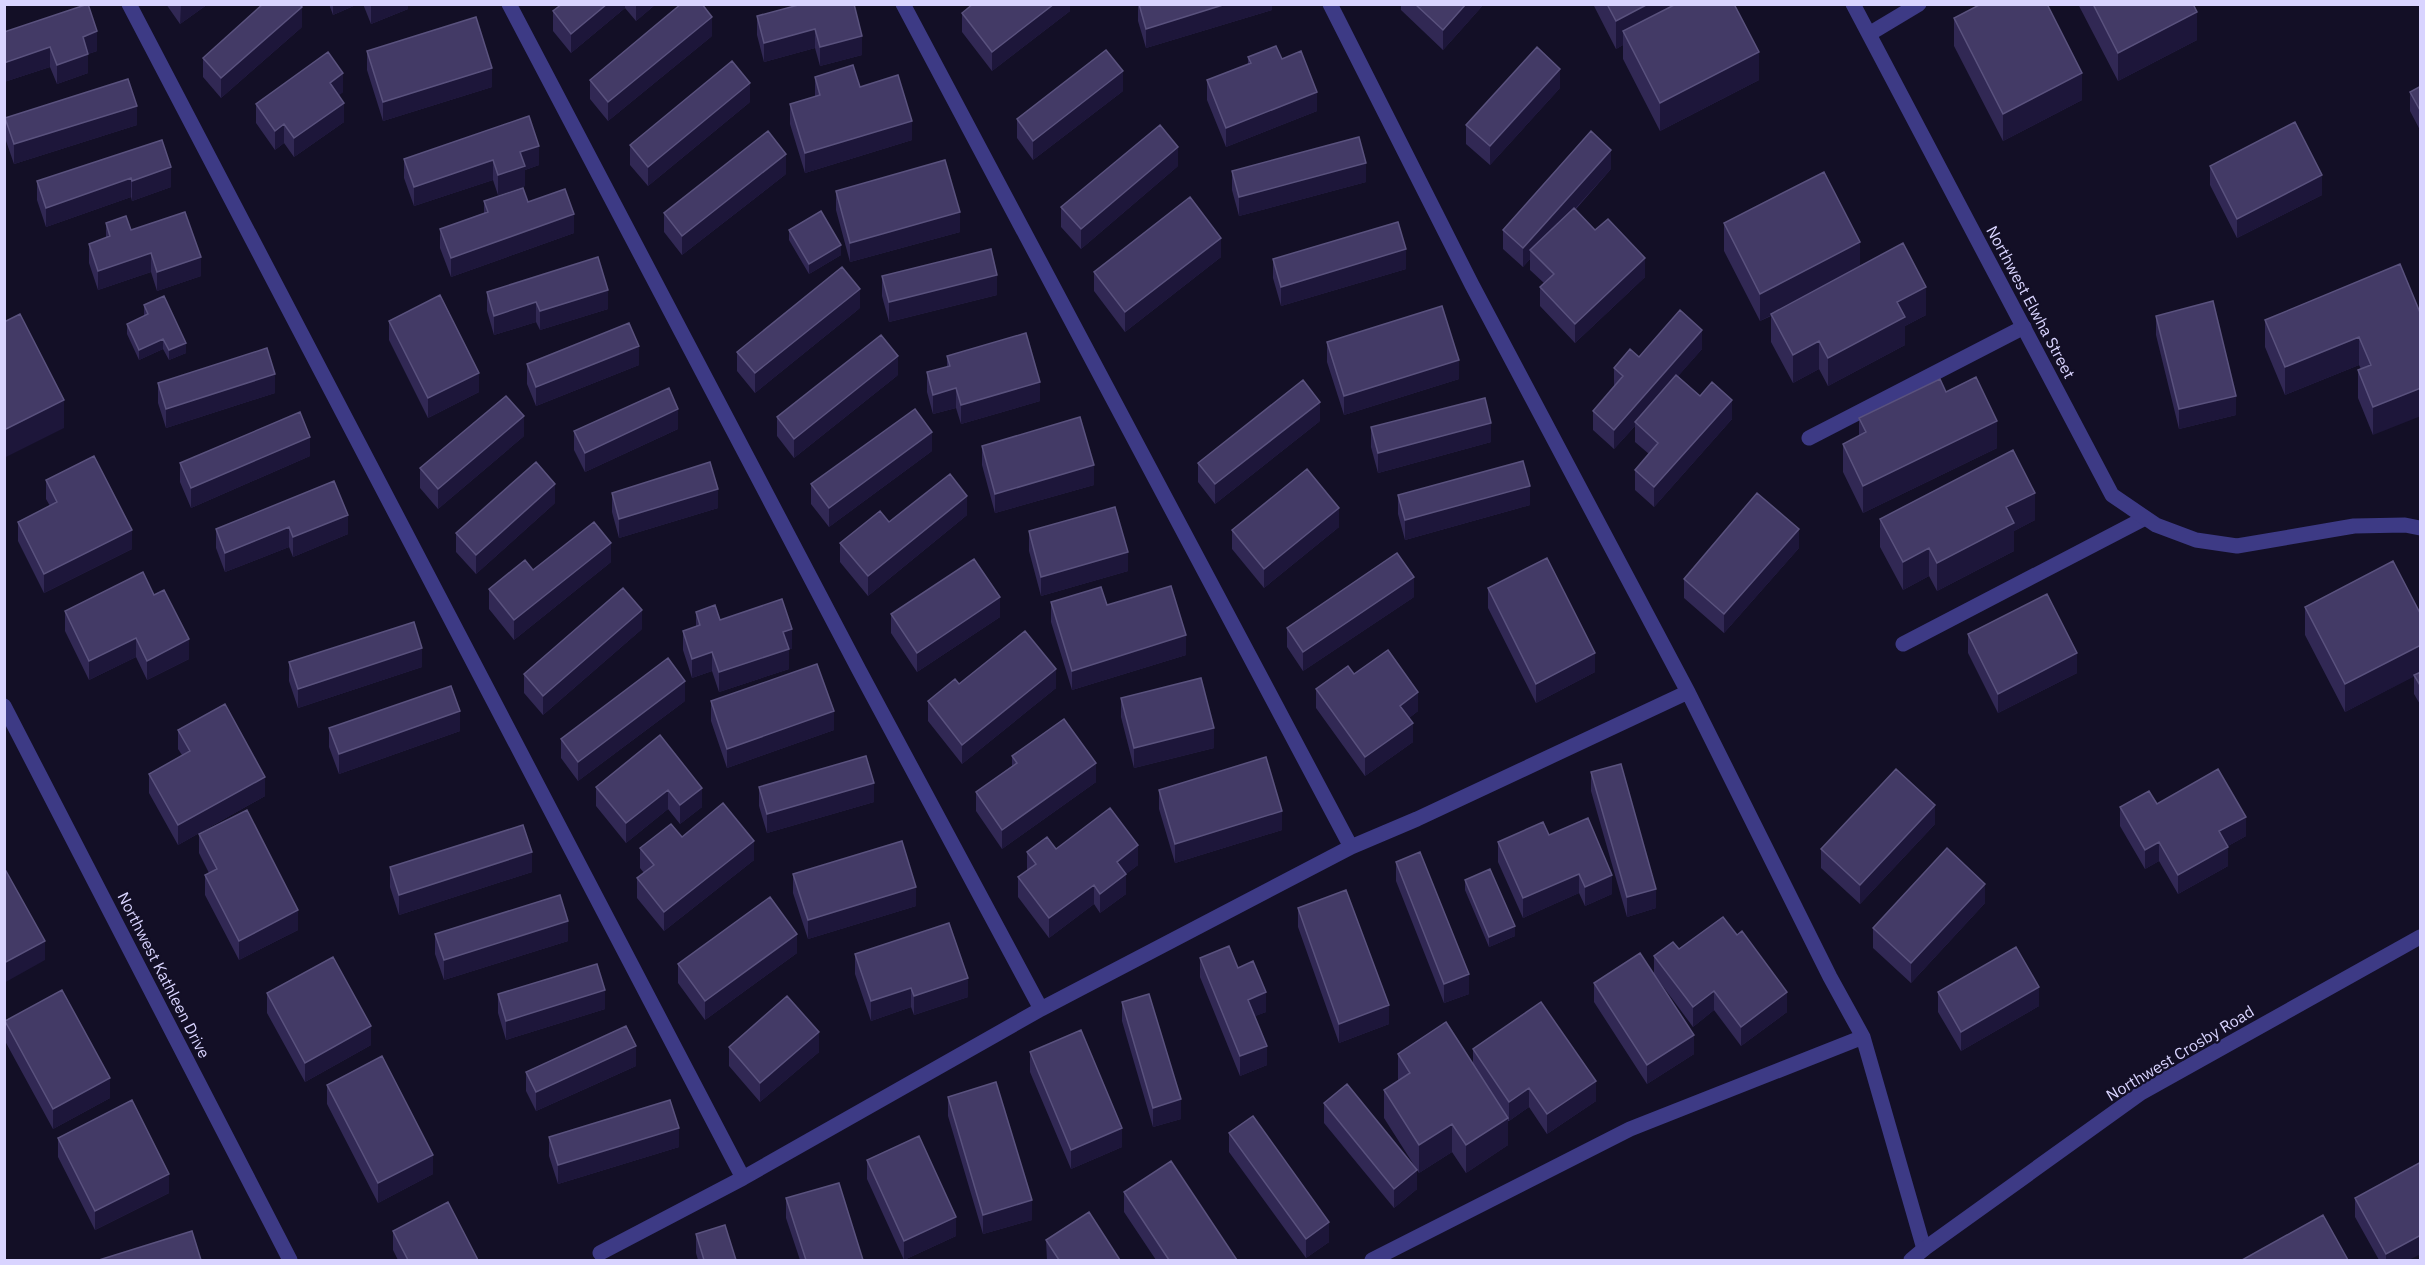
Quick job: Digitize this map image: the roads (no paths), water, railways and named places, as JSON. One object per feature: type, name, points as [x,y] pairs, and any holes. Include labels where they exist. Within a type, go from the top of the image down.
[{"type":"street","points":[[129,4],[743,1178]]},
{"type":"street","points":[[509,4],[859,670],[1041,1009]]},
{"type":"street","points":[[903,4],[1351,847]]},
{"type":"street","points":[[1330,4],[1472,285],[1688,692],[1830,977],[1863,1037],[1924,1249]]},
{"type":"street","name":"Northwest Elwha Street","points":[[1853,4],[2112,495],[2156,525],[2196,540],[2237,546],[2354,526],[2405,525],[2421,528]]},
{"type":"street","points":[[1869,34],[1919,4]]},
{"type":"street","points":[[1809,438],[2024,327]]},
{"type":"street","points":[[1903,644],[2145,518]]},
{"type":"street","points":[[600,1253],[743,1178],[1041,1009],[1351,847],[1417,819],[1688,692]]},
{"type":"street","name":"Northwest Kathleen Drive","points":[[4,706],[290,1260]]},
{"type":"street","name":"Northwest Crosby Road","points":[[1911,1260],[2141,1093],[2421,937]]},
{"type":"street","points":[[1372,1260],[1630,1129],[1863,1037]]}]
